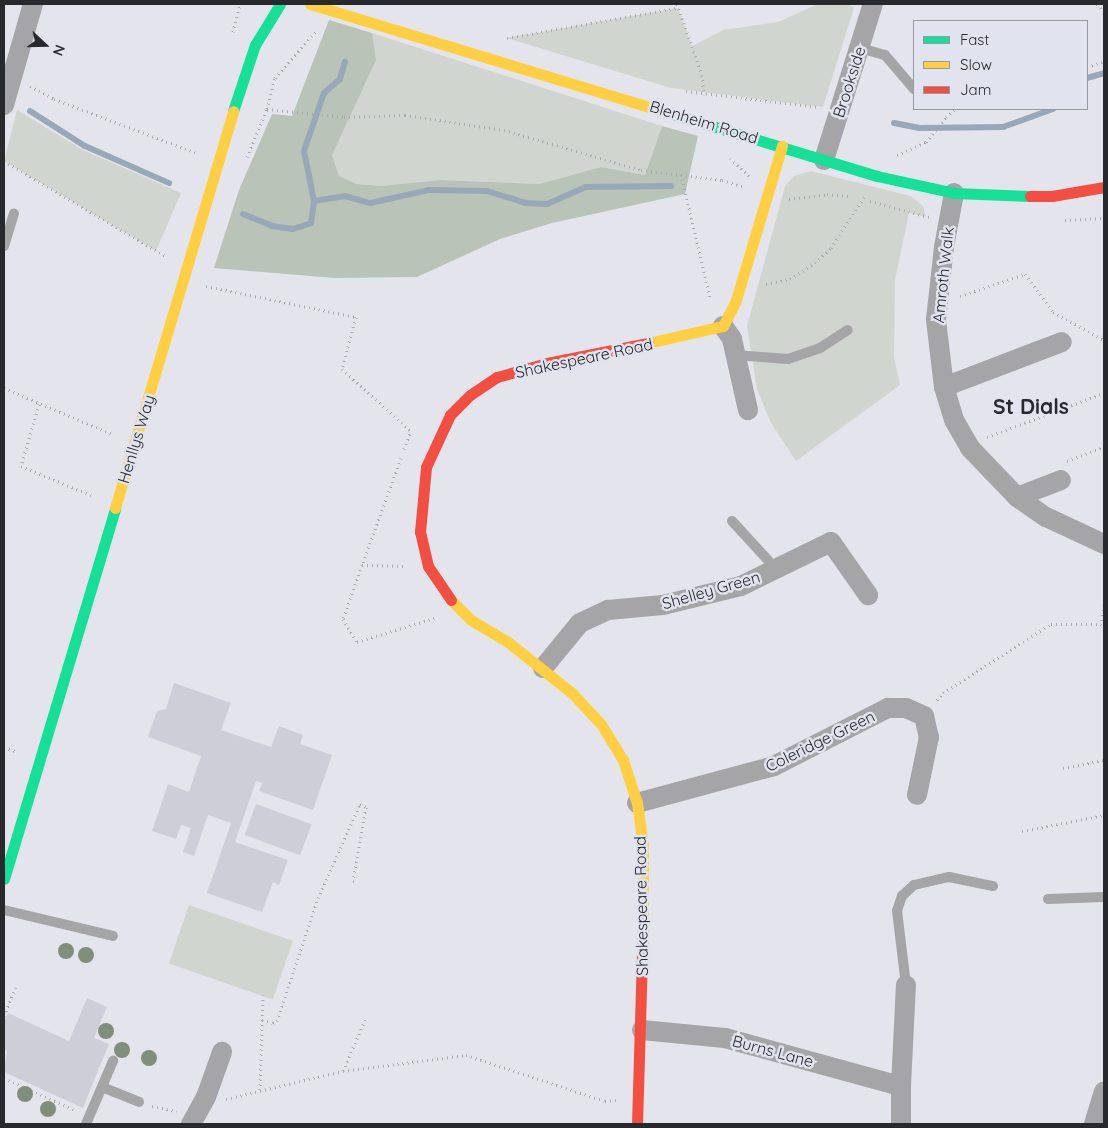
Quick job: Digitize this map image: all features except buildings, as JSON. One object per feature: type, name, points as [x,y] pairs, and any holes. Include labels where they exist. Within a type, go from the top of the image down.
[{"type":"street","points":[[4,105],[33,4]]},
{"type":"street","name":"Henllys Way","points":[[4,879],[255,45],[280,4]]},
{"type":"street","name":"Blenheim Road","points":[[310,4],[877,176],[954,193],[1052,196],[1104,187]]},
{"type":"street","name":"Brookside","points":[[824,160],[860,48],[868,8]]},
{"type":"street","points":[[748,410],[732,339],[720,327],[742,280],[782,146]]},
{"type":"street","name":"Amroth Walk","points":[[954,193],[937,303],[938,356],[944,387],[954,420],[970,448],[1017,497],[1046,517],[1104,544]]},
{"type":"street","name":"Shakespeare Road","points":[[637,1124],[642,1030],[643,846],[637,803],[623,760],[601,724],[543,668],[471,620],[451,601],[428,566],[420,532],[422,499],[426,468],[434,446],[450,415],[470,395],[497,377],[547,363],[720,327]]},
{"type":"street","points":[[944,387],[1062,342]]},
{"type":"street","points":[[1017,497],[1061,480]]},
{"type":"street","name":"Shelley Green","points":[[543,668],[580,624],[608,610],[663,606],[740,586],[778,570],[831,542],[868,595]]},
{"type":"street","name":"Coleridge Green","points":[[637,803],[774,766],[888,708],[906,708],[924,716]]},
{"type":"street","points":[[917,795],[929,737],[924,716]]},
{"type":"street","points":[[901,1124],[906,985]]},
{"type":"street","name":"Burns Lane","points":[[642,1030],[725,1038],[901,1086]]},
{"type":"street","points":[[193,1121],[222,1052]]},
{"type":"street","points":[[1094,1124],[1104,1091]]},
{"type":"lane","points":[[860,48],[885,55],[913,88]]},
{"type":"lane","points":[[4,246],[14,214]]},
{"type":"lane","points":[[736,355],[788,359],[820,348],[848,330]]},
{"type":"lane","points":[[732,521],[778,570]]},
{"type":"lane","points":[[906,985],[897,911],[902,896],[914,885],[949,877],[993,886]]},
{"type":"lane","points":[[1048,900],[1104,897]]},
{"type":"lane","points":[[4,910],[113,936]]},
{"type":"lane","points":[[87,1120],[113,1062]]},
{"type":"lane","points":[[102,1087],[139,1102]]},
{"type":"path","points":[[1097,4],[1104,12]]},
{"type":"path","points":[[244,163],[267,109],[275,78],[319,28],[325,8]]},
{"type":"path","points":[[506,38],[678,8]]},
{"type":"path","points":[[498,35],[525,43]]},
{"type":"path","points":[[1088,67],[1104,61]]},
{"type":"path","points":[[12,76],[54,99],[201,154]]},
{"type":"path","points":[[679,89],[840,109]]},
{"type":"path","points":[[267,109],[325,115],[405,115],[504,130],[641,170],[722,180],[795,201],[827,194],[862,199],[949,221]]},
{"type":"path","points":[[742,280],[767,284],[790,279],[815,263],[831,248],[886,159],[926,142],[946,117],[955,110]]},
{"type":"path","points":[[4,161],[164,256],[204,285],[356,317],[342,369],[411,431],[434,446]]},
{"type":"path","points":[[680,174],[720,327]]},
{"type":"path","points":[[1064,220],[1104,218]]},
{"type":"path","points":[[937,303],[1024,274],[1053,312],[1104,340]]},
{"type":"path","points":[[204,285],[207,276]]},
{"type":"path","points":[[4,388],[112,434]]},
{"type":"path","points":[[970,448],[989,436],[1104,393]]},
{"type":"path","points":[[39,404],[21,466],[91,496]]},
{"type":"path","points":[[411,431],[343,619],[357,642],[436,617],[451,601]]},
{"type":"path","points":[[1061,480],[1055,465],[1104,447]]},
{"type":"path","points":[[362,565],[428,566]]},
{"type":"path","points":[[924,716],[943,693],[1051,624],[1103,625],[1104,605]]},
{"type":"path","points":[[4,747],[17,752]]},
{"type":"path","points":[[1063,768],[1104,760]]},
{"type":"path","points":[[262,1020],[273,1023],[277,1021],[318,898],[360,804],[366,807],[353,881],[356,882]]},
{"type":"path","points":[[1022,831],[1104,816]]},
{"type":"path","points":[[4,1016],[16,987]]},
{"type":"path","points":[[260,1090],[263,995]]},
{"type":"path","points":[[343,1071],[365,1020]]},
{"type":"path","points":[[218,1102],[260,1090],[343,1071],[466,1055],[605,1101],[639,1098]]},
{"type":"path","points":[[4,1078],[87,1120]]},
{"type":"path","points":[[139,1102],[183,1112],[193,1121]]},
{"type":"shaded area","points":[[818,4],[848,4],[854,8],[823,107],[671,88],[506,38],[678,8],[692,46],[723,30],[778,22]]},
{"type":"shaded area","points":[[329,20],[372,33],[376,60],[332,155],[339,176],[357,184],[381,186],[440,180],[539,184],[601,167],[645,175],[662,126],[698,136],[685,194],[552,223],[500,239],[417,277],[335,278],[214,268],[239,190],[272,114],[292,116]]},
{"type":"shaded area","points":[[372,33],[662,126],[645,175],[601,167],[539,184],[440,180],[381,186],[357,184],[339,176],[332,155]]},
{"type":"shaded area","points":[[17,110],[83,150],[181,193],[156,251],[4,161]]},
{"type":"shaded area","points":[[811,171],[911,196],[923,206],[926,217],[909,213],[895,280],[894,357],[900,385],[796,461],[771,423],[757,389],[747,326],[785,186],[794,176]]},
{"type":"shaded area","points":[[189,905],[293,941],[273,999],[169,964]]},
{"type":"waterway","points":[[243,214],[272,226],[293,229],[311,223],[314,201],[304,151],[324,93],[340,79],[345,62]]},
{"type":"waterway","points":[[1088,78],[1104,73]]},
{"type":"waterway","points":[[894,123],[920,128],[1003,127],[1050,110]]},
{"type":"waterway","points":[[30,111],[85,146],[169,183]]},
{"type":"waterway","points":[[314,201],[345,196],[370,203],[429,190],[487,191],[526,203],[547,204],[586,187],[671,186]]},
{"type":"traffic: fast","points":[[233,111],[255,45],[280,4]]},
{"type":"traffic: fast","points":[[663,111],[877,176],[954,193],[1030,196]]},
{"type":"traffic: fast","points":[[4,879],[115,508]]},
{"type":"traffic: slow","points":[[310,4],[663,111]]},
{"type":"traffic: slow","points":[[115,508],[233,111]]},
{"type":"traffic: slow","points":[[648,343],[723,326],[736,300],[782,146]]},
{"type":"traffic: slow","points":[[451,600],[471,620],[508,642],[572,693],[601,724],[623,760],[637,803],[643,846],[643,922]]},
{"type":"traffic: jam","points":[[1030,196],[1052,196],[1104,187]]},
{"type":"traffic: jam","points":[[451,600],[428,566],[420,532],[426,467],[450,415],[470,395],[497,377],[547,363],[648,343]]},
{"type":"traffic: jam","points":[[637,1124],[643,922]]},
{"type":"district","name":"St Dials","points":[[1031,406]]}]
